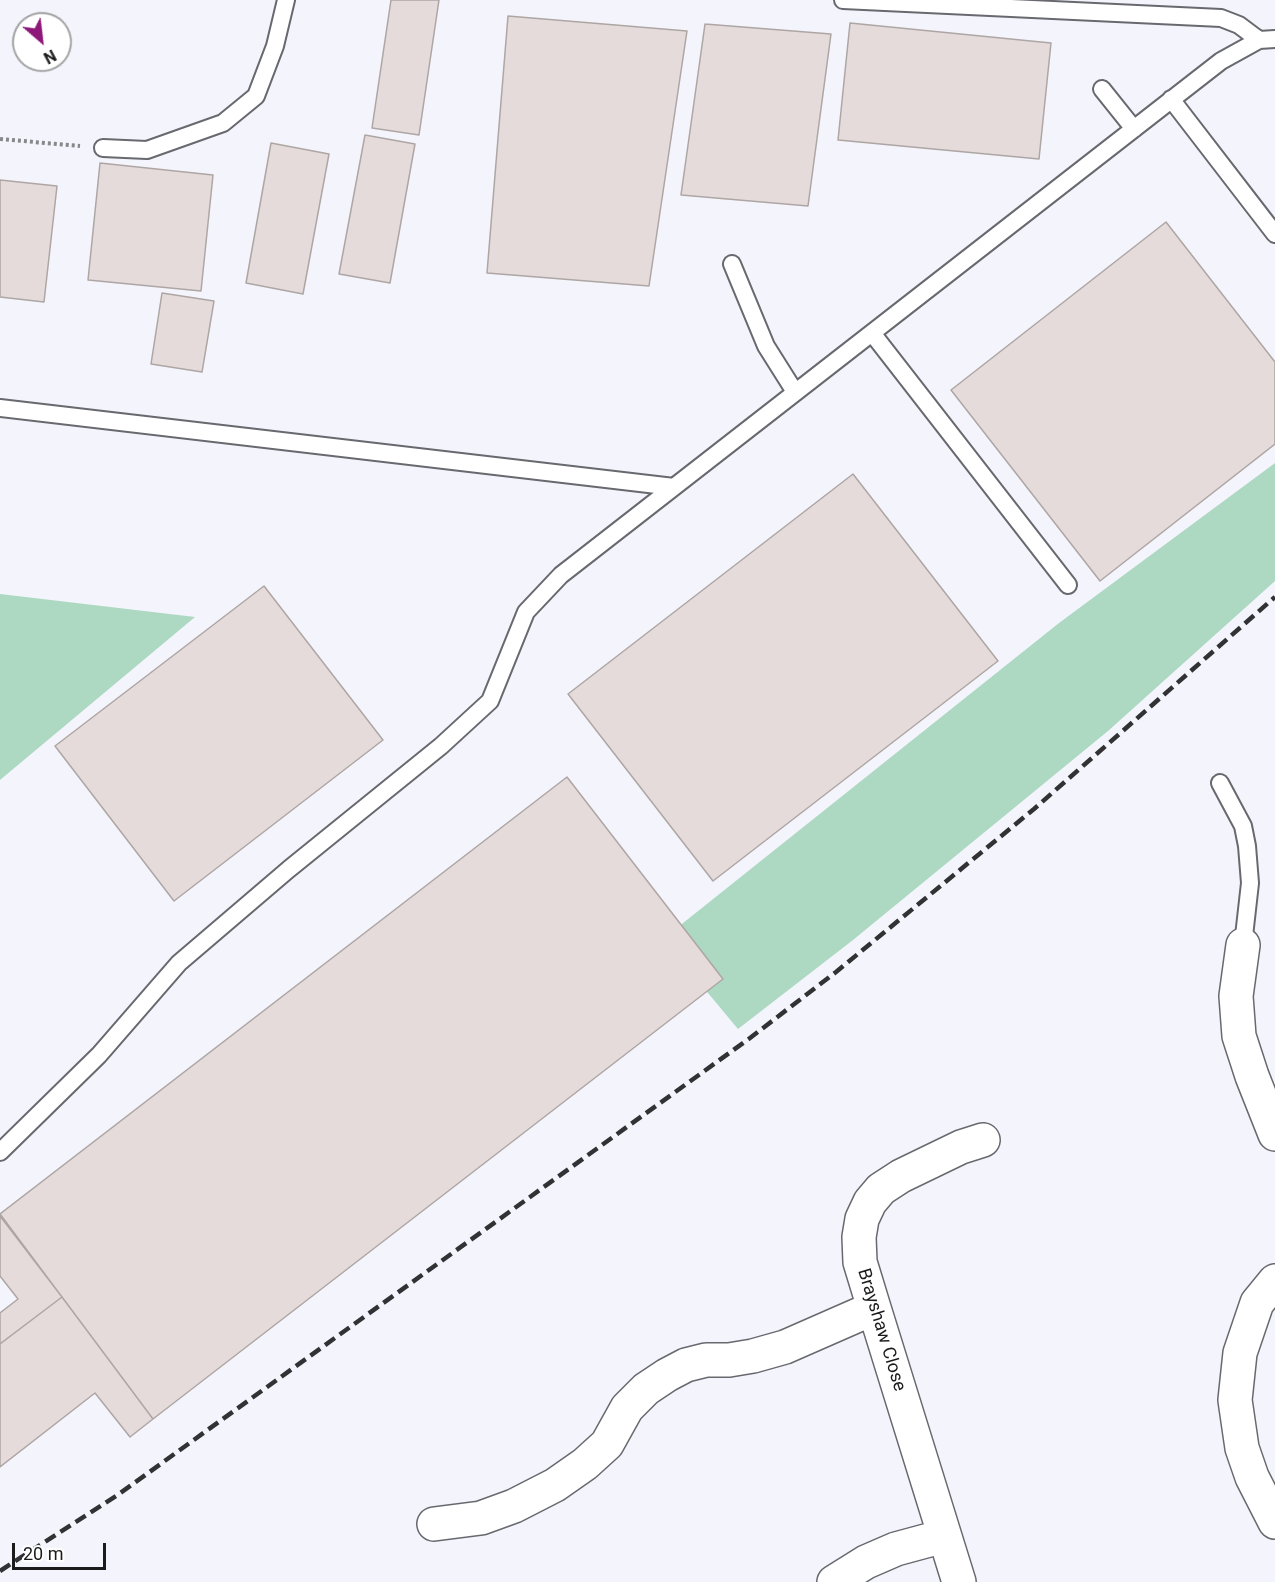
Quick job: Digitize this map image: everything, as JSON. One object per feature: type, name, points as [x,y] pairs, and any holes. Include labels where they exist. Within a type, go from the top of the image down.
[{"type":"street","points":[[1243,945],[1236,996],[1239,1036],[1275,1134]]},
{"type":"street","name":"Brayshaw Close","points":[[959,1582],[860,1262],[859,1237],[862,1219],[870,1202],[881,1189],[901,1176],[983,1140]]},
{"type":"street","points":[[1275,1281],[1257,1302],[1240,1353],[1235,1400],[1242,1448],[1252,1477],[1275,1522]]},
{"type":"street","points":[[434,1524],[481,1518],[514,1506],[555,1485],[608,1444],[627,1408],[646,1389],[686,1365],[706,1360],[729,1360],[753,1356],[785,1347],[874,1308]]},
{"type":"street","points":[[834,1582],[866,1562],[896,1549],[944,1536]]},
{"type":"lane","points":[[103,148],[147,150],[223,123],[256,96],[275,46],[285,0]]},
{"type":"lane","points":[[843,0],[1221,18],[1267,39]]},
{"type":"lane","points":[[0,1152],[99,1055],[179,963],[289,869],[441,746],[490,701],[526,612],[561,575],[1221,61],[1267,39]]},
{"type":"lane","points":[[1102,89],[1134,129]]},
{"type":"lane","points":[[1171,99],[1275,234]]},
{"type":"lane","points":[[732,264],[766,346],[795,392]]},
{"type":"lane","points":[[872,333],[1068,585]]},
{"type":"lane","points":[[0,408],[674,487]]},
{"type":"lane","points":[[1221,783],[1243,826],[1247,846],[1250,883],[1243,945]]},
{"type":"path","points":[[0,140],[103,148]]},
{"type":"green space","points":[[1275,463],[1275,581],[1108,731],[853,940],[738,1029],[663,939],[1059,623]]},
{"type":"green space","points":[[0,594],[195,617],[0,780]]},
{"type":"building","points":[[391,0],[439,0],[419,135],[372,128]]},
{"type":"building","points":[[508,16],[687,31],[649,286],[487,273]]},
{"type":"building","points":[[850,23],[1051,43],[1039,159],[838,140]]},
{"type":"building","points":[[705,24],[831,34],[808,206],[681,195]]},
{"type":"building","points":[[365,135],[415,144],[390,283],[339,274]]},
{"type":"building","points":[[271,143],[329,154],[303,294],[246,283]]},
{"type":"building","points":[[100,163],[213,175],[201,291],[88,280]]},
{"type":"building","points":[[0,180],[57,186],[44,302],[0,297]]},
{"type":"building","points":[[1166,222],[1275,362],[1275,444],[1100,581],[951,390]]},
{"type":"building","points":[[162,293],[214,301],[202,372],[151,364]]},
{"type":"building","points":[[853,474],[998,661],[713,881],[568,694]]},
{"type":"building","points":[[264,586],[383,740],[174,901],[55,746]]},
{"type":"building","points":[[567,777],[723,979],[153,1419],[0,1214]]},
{"type":"building","points":[[0,1216],[62,1297],[0,1344],[0,1313],[18,1299],[0,1276]]},
{"type":"building","points":[[62,1297],[153,1419],[130,1437],[95,1393],[0,1467],[0,1344]]},
{"type":"railway","points":[[0,1571],[119,1494],[750,1038],[836,972],[1034,809],[1275,597]]}]
